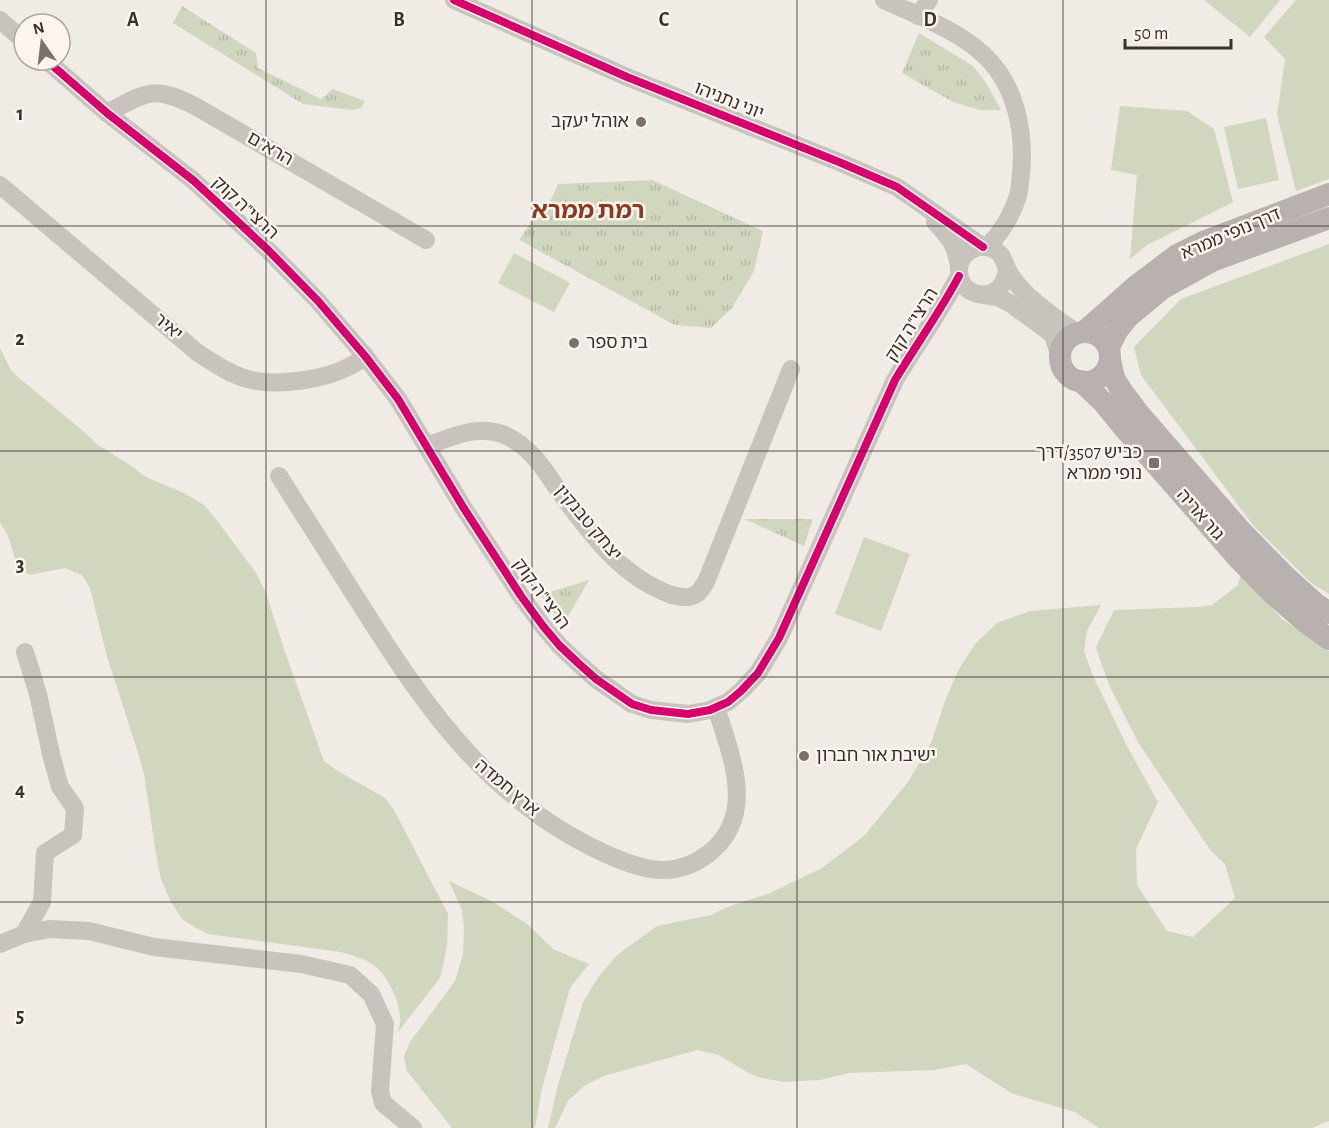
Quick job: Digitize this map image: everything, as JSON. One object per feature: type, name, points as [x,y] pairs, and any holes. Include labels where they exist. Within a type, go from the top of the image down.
[{"type":"main road","name":"דרך נופי ממרא","points":[[1081,333],[1177,255],[1203,242],[1329,194]]},
{"type":"main road","name":"דרך נופי ממרא","points":[[1109,353],[1117,331],[1128,317],[1171,283],[1212,261],[1329,218]]},
{"type":"main road","points":[[1081,333],[1092,333],[1099,336],[1109,353],[1108,368],[1104,374],[1089,381],[1076,380],[1066,373],[1060,357],[1065,342],[1081,333]]},
{"type":"main road","name":"גור אריה","points":[[1109,353],[1114,378],[1140,415],[1241,531],[1287,578],[1329,613]]},
{"type":"main road","name":"גור אריה","points":[[1081,381],[1103,402],[1226,545],[1303,620],[1329,639]]},
{"type":"street","name":"יוני נתניהו","points":[[454,0],[627,76],[897,188],[985,247]]},
{"type":"street","points":[[884,0],[967,41],[986,56],[999,72],[1017,111],[1023,155],[1018,195],[997,237],[985,247]]},
{"type":"street","points":[[918,16],[929,0]]},
{"type":"street","points":[[0,20],[12,30]]},
{"type":"street","name":"הרצי\"ה קוק","points":[[60,72],[194,181],[240,223],[318,301],[398,399],[463,507],[543,626],[596,679],[633,704],[651,710],[688,714],[710,710],[728,702],[758,673],[779,638],[895,380],[912,350],[947,299],[959,271]]},
{"type":"street","name":"הרא\"ם","points":[[108,113],[147,94],[175,96],[426,240]]},
{"type":"street","name":"יאיר","points":[[0,185],[198,353],[229,372],[251,380],[274,383],[299,381],[332,373],[350,366],[365,356]]},
{"type":"street","name":"יוני נתניהו","points":[[914,199],[952,242],[957,251],[959,271]]},
{"type":"street","points":[[978,294],[989,294],[1001,287],[1005,281],[1006,221]]},
{"type":"street","points":[[1060,357],[1053,335],[1044,328],[1000,298],[978,294],[965,286],[959,271],[965,254],[976,248],[994,249],[1018,285],[1041,306],[1081,333]]},
{"type":"street","name":"הרצי\"ה קוק","points":[[930,325],[957,300],[978,294]]},
{"type":"street","name":"יצחק טבנקין","points":[[427,446],[460,434],[476,431],[490,431],[514,440],[535,458],[578,518],[612,557],[644,582],[661,591],[678,597],[697,595],[706,582],[791,369]]},
{"type":"street","name":"ארץ חמדה","points":[[279,476],[399,664],[443,725],[485,772],[512,795],[547,821],[584,844],[638,867],[665,871],[702,859],[715,849],[726,836],[734,821],[737,802],[734,766],[716,707]]},
{"type":"street","points":[[24,934],[42,902],[45,853],[73,835],[75,808],[60,787],[38,694],[25,652]]},
{"type":"street","points":[[0,944],[24,934],[51,929],[89,931],[154,947],[301,964],[350,975],[371,994],[385,1024],[380,1091],[383,1103],[413,1128]]},
{"type":"green space","points":[[1204,0],[1280,0],[1250,37]]},
{"type":"green space","points":[[1296,0],[1329,0],[1329,179],[1296,191],[1277,115],[1285,59],[1264,37]]},
{"type":"green space","points":[[182,6],[256,53],[258,68],[321,99],[333,89],[365,101],[361,108],[352,110],[303,104],[173,23]]},
{"type":"green space","points":[[919,33],[973,66],[986,83],[1001,110],[980,110],[953,102],[902,73]]},
{"type":"green space","points":[[1120,106],[1187,111],[1214,129],[1233,202],[1147,245],[1130,259],[1137,175],[1111,170]]},
{"type":"green space","points":[[1266,118],[1279,180],[1238,189],[1224,127]]},
{"type":"green space","points":[[652,180],[763,231],[754,271],[732,308],[711,328],[675,325],[519,240],[531,222],[544,215],[558,184]]},
{"type":"green space","points":[[1329,244],[1329,594],[1309,581],[1253,525],[1141,375],[1134,347],[1181,299]]},
{"type":"green space","points":[[514,253],[570,283],[554,312],[498,283]]},
{"type":"green space","points":[[0,348],[12,372],[98,445],[146,477],[184,493],[204,505],[216,519],[256,573],[266,593],[324,761],[385,798],[394,810],[448,914],[447,947],[440,978],[398,1032],[400,1021],[398,1005],[392,990],[380,971],[368,962],[341,952],[208,934],[182,919],[171,902],[161,879],[144,774],[106,653],[90,588],[82,575],[65,568],[30,575],[20,570],[8,536],[0,522]]},
{"type":"green space","points":[[744,519],[813,519],[804,546]]},
{"type":"green space","points":[[864,537],[910,554],[881,631],[835,614]]},
{"type":"green space","points":[[1241,573],[1282,619],[1329,651],[1329,1121],[1312,1128],[1099,1128],[1075,1112],[1013,1094],[966,1064],[934,1070],[849,1073],[820,1080],[784,1082],[757,1077],[719,1055],[697,1050],[604,1076],[584,1086],[568,1101],[555,1128],[548,1128],[558,1085],[583,1002],[599,976],[617,955],[657,926],[711,915],[730,906],[768,894],[822,868],[864,836],[908,782],[931,743],[959,669],[975,644],[997,623],[1030,611],[1101,605],[1087,631],[1084,651],[1093,676],[1127,746],[1158,802],[1136,849],[1137,885],[1167,931],[1193,937],[1235,898],[1225,864],[1211,851],[1138,742],[1110,687],[1096,647],[1114,610],[1212,605],[1238,585]]},
{"type":"green space","points":[[589,580],[563,625],[540,595]]},
{"type":"green space","points":[[449,881],[493,902],[527,924],[553,949],[589,964],[570,988],[542,1088],[535,1128],[452,1128],[407,1071],[404,1056],[410,1042],[455,981],[463,954],[462,910]]},
{"type":"cycle path","points":[[454,0],[627,77],[897,187],[983,247]]},
{"type":"cycle path","points":[[60,72],[107,113],[194,181],[268,250],[318,301],[398,399],[463,507],[543,626],[559,645],[596,679],[632,704],[651,710],[688,714],[710,710],[728,702],[758,673],[779,638],[895,380],[959,276]]},
{"type":"place","name":"אוהל יעקב","points":[[641,122]]},
{"type":"place","name":"בית ספר","points":[[574,343]]},
{"type":"place","name":"כביש 3507/דרך נופי ממרא","points":[[1154,463]]},
{"type":"place","name":"ישיבת אור חברון","points":[[804,756]]},
{"type":"district","name":"רמת ממרא","points":[[588,211]]}]
